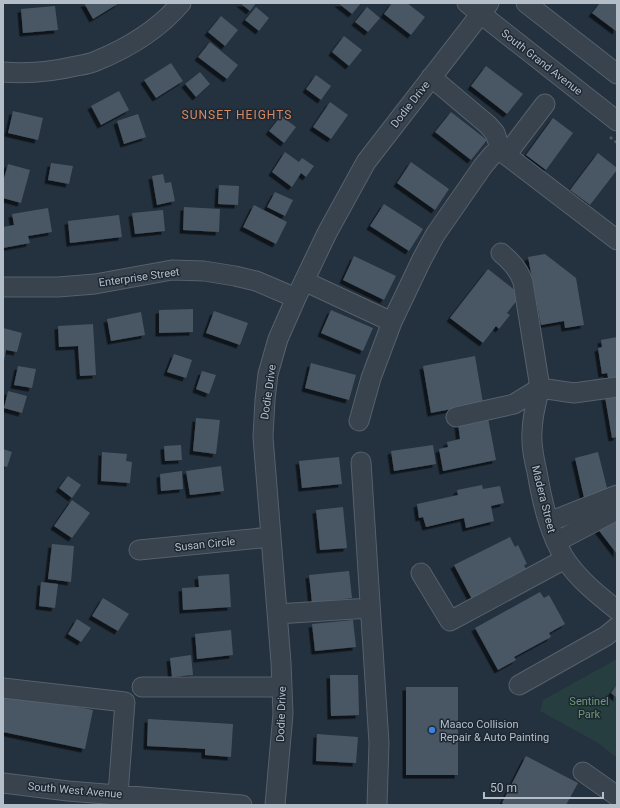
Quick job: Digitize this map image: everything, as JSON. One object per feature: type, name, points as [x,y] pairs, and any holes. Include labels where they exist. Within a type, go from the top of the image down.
[{"type":"street","points":[[3,72],[23,74],[54,71],[95,62],[134,42],[162,22],[181,3]]},
{"type":"street","points":[[526,3],[617,74]]},
{"type":"street","name":"Dodie Drive","points":[[275,805],[283,714],[277,614],[263,437],[268,374],[278,339],[296,298],[327,233],[366,162],[431,77],[479,7]]},
{"type":"street","name":"South Grand Avenue","points":[[479,7],[611,127]]},
{"type":"street","points":[[431,77],[488,125],[494,133],[504,153],[617,240]]},
{"type":"street","points":[[359,421],[371,378],[392,322],[435,235],[482,166],[493,154],[504,153],[545,104]]},
{"type":"street","points":[[501,253],[514,265],[523,282],[540,388]]},
{"type":"street","name":"Enterprise Street","points":[[3,287],[58,287],[95,284],[172,270],[204,271],[256,281],[296,298]]},
{"type":"street","points":[[304,281],[392,322]]},
{"type":"street","points":[[456,417],[514,404],[540,388],[574,393],[617,387]]},
{"type":"street","name":"Madera Street","points":[[540,388],[533,420],[533,450],[548,522],[565,559],[581,578],[617,610]]},
{"type":"street","points":[[360,462],[378,743],[377,805]]},
{"type":"street","points":[[548,522],[617,495]]},
{"type":"street","points":[[556,542],[617,510]]},
{"type":"street","name":"Susan Circle","points":[[139,550],[271,537]]},
{"type":"street","points":[[421,573],[450,621],[565,559]]},
{"type":"street","points":[[277,614],[370,608]]},
{"type":"street","points":[[519,685],[606,636],[617,627]]},
{"type":"street","points":[[142,687],[282,687]]},
{"type":"street","points":[[3,688],[125,702],[118,794]]},
{"type":"street","points":[[583,772],[608,793]]},
{"type":"street","name":"South West Avenue","points":[[3,782],[40,788],[242,805]]},
{"type":"path","points":[[611,127],[617,143]]},
{"type":"green space","name":"Sentinel Park","points":[[617,659],[617,758],[598,743],[540,711],[543,700]]},
{"type":"building","points":[[84,3],[119,3],[93,19]]},
{"type":"building","points":[[240,3],[256,3],[250,11]]},
{"type":"building","points":[[338,3],[361,3],[352,14]]},
{"type":"building","points":[[392,3],[407,3],[425,17],[411,35],[384,14]]},
{"type":"building","points":[[600,3],[615,3],[617,5],[616,31],[592,13]]},
{"type":"building","points":[[55,6],[58,30],[23,33],[21,9]]},
{"type":"building","points":[[256,7],[269,18],[259,31],[245,20]]},
{"type":"building","points":[[367,7],[380,18],[368,32],[355,22]]},
{"type":"building","points":[[221,16],[238,30],[225,46],[208,32]]},
{"type":"building","points":[[344,36],[362,50],[349,66],[332,52]]},
{"type":"building","points":[[210,42],[238,65],[227,79],[198,57]]},
{"type":"building","points":[[171,63],[183,81],[156,98],[144,80]]},
{"type":"building","points":[[486,66],[523,94],[507,114],[471,86]]},
{"type":"building","points":[[200,72],[210,84],[196,97],[185,84]]},
{"type":"building","points":[[316,75],[331,86],[321,100],[306,89]]},
{"type":"building","points":[[119,91],[129,110],[101,125],[91,106]]},
{"type":"building","points":[[330,102],[348,115],[331,139],[313,127]]},
{"type":"building","points":[[13,111],[43,118],[38,140],[8,133]]},
{"type":"building","points":[[451,112],[487,140],[471,160],[435,132]]},
{"type":"building","points":[[138,114],[146,137],[124,144],[117,121]]},
{"type":"building","points":[[281,116],[296,127],[284,143],[269,131]]},
{"type":"building","points":[[553,118],[573,133],[546,170],[526,155]]},
{"type":"building","points":[[285,152],[299,162],[302,158],[314,166],[306,177],[301,173],[292,187],[272,172]]},
{"type":"building","points":[[598,153],[617,168],[617,170],[590,205],[570,190]]},
{"type":"building","points":[[411,162],[449,189],[435,210],[397,183]]},
{"type":"building","points":[[51,163],[73,166],[69,184],[48,180]]},
{"type":"building","points":[[8,164],[30,170],[21,203],[3,198],[3,182]]},
{"type":"building","points":[[163,174],[165,183],[171,182],[175,201],[157,205],[152,176]]},
{"type":"building","points":[[219,185],[239,186],[238,205],[218,204]]},
{"type":"building","points":[[275,192],[293,200],[285,216],[267,207]]},
{"type":"building","points":[[384,204],[423,229],[409,251],[370,226]]},
{"type":"building","points":[[254,205],[287,222],[276,244],[243,227]]},
{"type":"building","points":[[184,207],[220,209],[219,232],[183,230]]},
{"type":"building","points":[[48,208],[52,232],[28,236],[30,243],[3,248],[3,227],[14,225],[12,214]]},
{"type":"building","points":[[163,210],[165,231],[135,234],[132,213]]},
{"type":"building","points":[[119,215],[122,237],[70,243],[68,221]]},
{"type":"building","points":[[545,254],[576,278],[584,325],[565,328],[564,321],[541,325],[528,257]]},
{"type":"building","points":[[354,256],[396,276],[384,300],[343,280]]},
{"type":"building","points":[[488,269],[521,295],[507,313],[510,315],[499,329],[496,326],[483,343],[450,318]]},
{"type":"building","points":[[193,309],[193,332],[159,333],[159,310]]},
{"type":"building","points":[[331,310],[373,328],[363,351],[321,333]]},
{"type":"building","points":[[214,311],[248,323],[240,345],[206,333]]},
{"type":"building","points":[[141,312],[145,335],[111,341],[107,319]]},
{"type":"building","points":[[93,324],[96,375],[80,376],[78,346],[59,347],[58,326]]},
{"type":"building","points":[[3,328],[22,333],[17,352],[6,350],[4,361]]},
{"type":"building","points":[[617,337],[617,379],[609,381],[607,373],[602,374],[598,348],[602,347],[601,340]]},
{"type":"building","points":[[174,354],[192,360],[186,378],[167,372]]},
{"type":"building","points":[[475,356],[483,403],[431,413],[423,366]]},
{"type":"building","points":[[311,363],[356,375],[349,400],[305,388]]},
{"type":"building","points":[[18,366],[36,369],[32,388],[14,385]]},
{"type":"building","points":[[202,371],[216,375],[209,394],[196,389]]},
{"type":"building","points":[[8,391],[27,396],[22,413],[4,408]]},
{"type":"building","points":[[617,395],[617,437],[612,438],[605,397]]},
{"type":"building","points":[[196,418],[220,420],[216,454],[193,451]]},
{"type":"building","points":[[488,418],[496,460],[443,471],[439,449],[448,447],[447,442],[460,439],[458,424]]},
{"type":"building","points":[[181,445],[182,460],[165,461],[164,446]]},
{"type":"building","points":[[433,445],[436,464],[394,471],[391,451]]},
{"type":"building","points":[[3,449],[12,452],[7,467],[3,466]]},
{"type":"building","points":[[102,452],[127,454],[126,461],[132,462],[130,483],[101,481]]},
{"type":"building","points":[[598,452],[609,496],[585,502],[575,458]]},
{"type":"building","points":[[339,457],[342,484],[302,488],[299,461]]},
{"type":"building","points":[[221,466],[224,491],[190,495],[186,471]]},
{"type":"building","points":[[182,471],[183,489],[161,491],[160,474]]},
{"type":"building","points":[[68,476],[81,485],[72,498],[59,488]]},
{"type":"building","points":[[482,485],[483,489],[500,486],[504,503],[491,506],[494,521],[466,528],[464,518],[426,527],[423,517],[419,518],[417,504],[458,495],[457,490]]},
{"type":"building","points":[[72,500],[90,513],[72,538],[54,526]]},
{"type":"building","points":[[343,507],[347,548],[320,550],[316,510]]},
{"type":"building","points":[[617,513],[617,554],[597,528]]},
{"type":"building","points":[[510,537],[515,547],[518,545],[527,564],[524,565],[529,575],[474,603],[454,565]]},
{"type":"building","points":[[52,544],[74,546],[71,582],[48,579]]},
{"type":"building","points":[[349,571],[352,598],[312,603],[309,575]]},
{"type":"building","points":[[229,574],[231,607],[183,610],[182,588],[199,587],[198,576]]},
{"type":"building","points":[[41,582],[58,584],[55,608],[39,606]]},
{"type":"building","points":[[540,592],[544,598],[549,595],[565,624],[549,633],[551,637],[514,657],[516,660],[498,670],[475,628]]},
{"type":"building","points":[[103,598],[129,614],[118,631],[92,616]]},
{"type":"building","points":[[77,619],[91,628],[81,642],[68,634]]},
{"type":"building","points":[[353,620],[356,647],[315,651],[312,624]]},
{"type":"building","points":[[231,630],[233,655],[197,659],[195,634]]},
{"type":"building","points":[[191,655],[193,675],[172,677],[170,658]]},
{"type":"building","points":[[330,675],[358,675],[359,715],[331,716]]},
{"type":"building","points":[[617,685],[617,698],[611,693]]},
{"type":"building","points":[[406,687],[458,687],[458,775],[406,775]]},
{"type":"building","points":[[3,692],[93,710],[85,749],[3,732]]},
{"type":"building","points":[[148,719],[233,724],[231,757],[205,755],[205,749],[147,746]]},
{"type":"building","points":[[317,734],[358,737],[356,763],[316,761]]},
{"type":"building","points":[[526,756],[578,783],[566,805],[505,805],[502,803]]},
{"type":"place","name":"Maaco Collision Repair & Auto Painting","points":[[432,730]]},
{"type":"district","name":"SUNSET HEIGHTS","points":[[237,115]]}]
